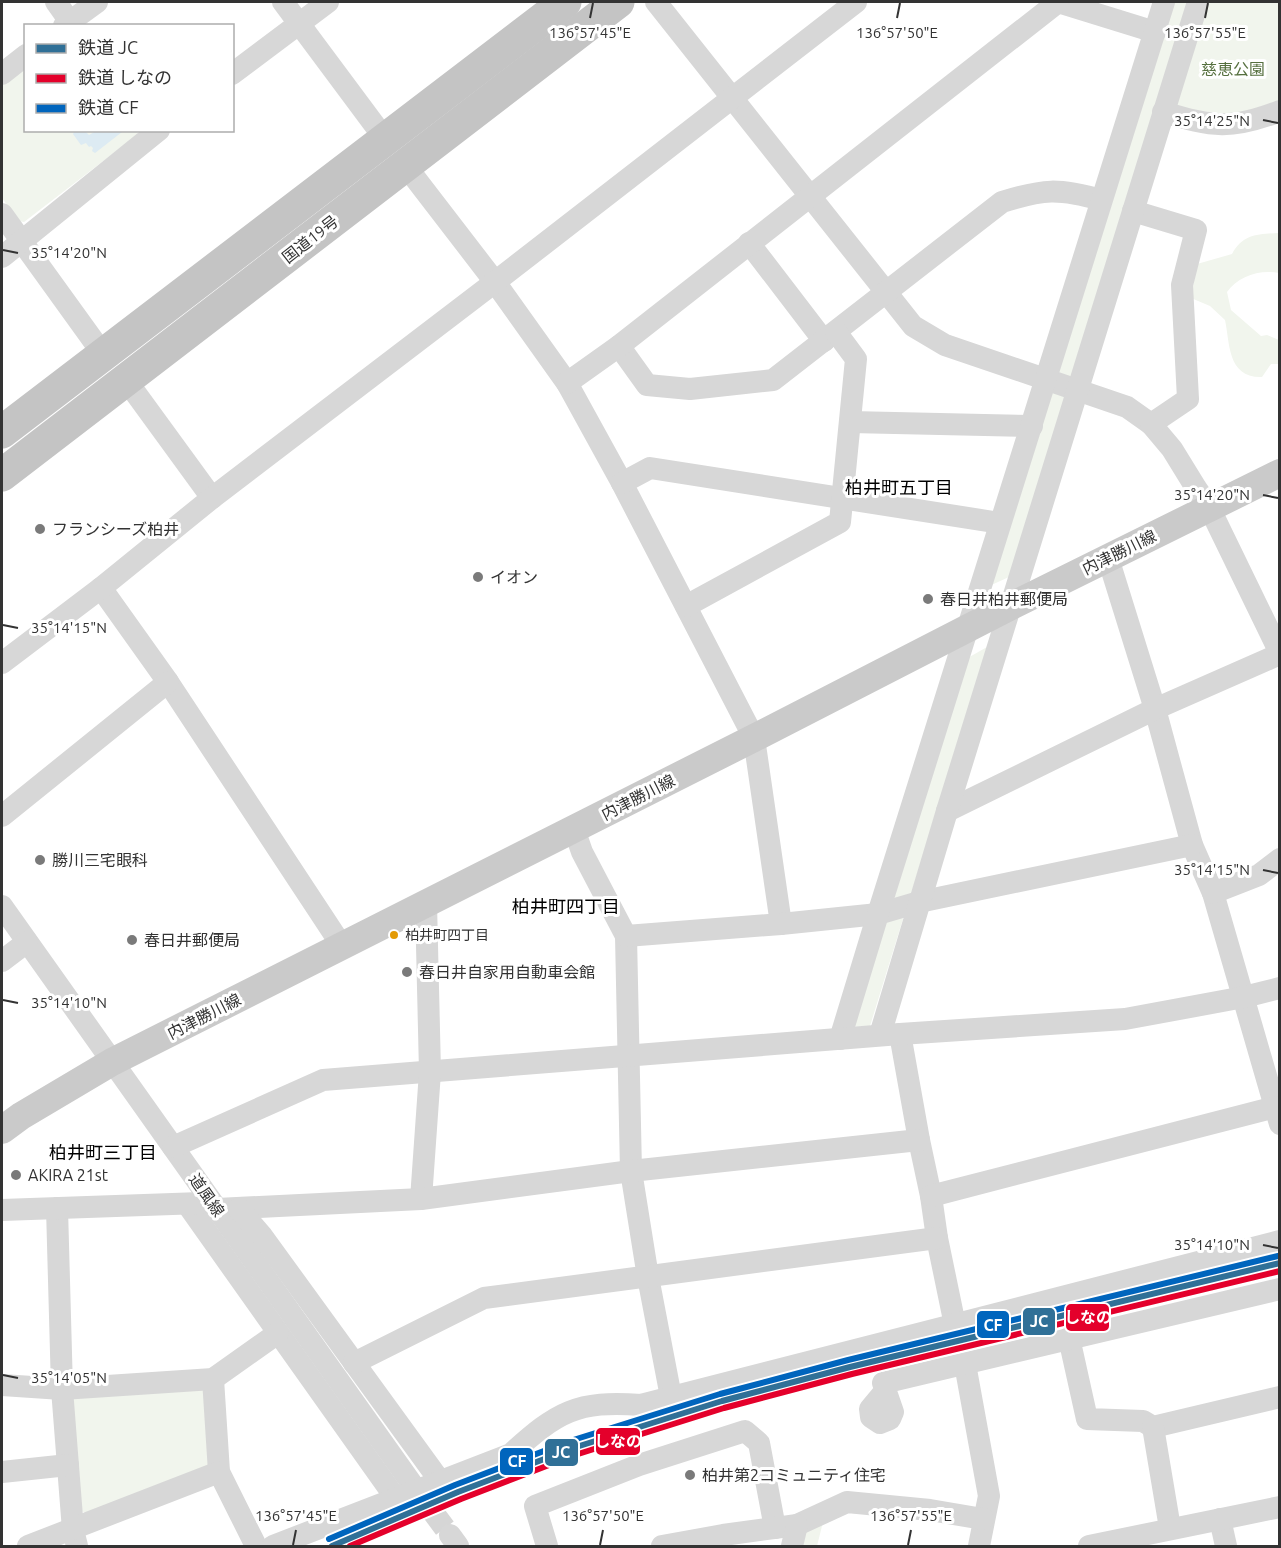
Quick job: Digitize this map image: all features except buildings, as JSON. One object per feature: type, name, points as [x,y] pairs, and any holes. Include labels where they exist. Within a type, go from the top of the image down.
[{"type":"highway","name":"国道19号","points":[[2,432],[565,2]]},
{"type":"highway","name":"国道19号","points":[[2,476],[618,2]]},
{"type":"main road","name":"内津勝川線","points":[[2,1130],[21,1116],[112,1062],[1011,606],[1280,473]]},
{"type":"street","points":[[56,2],[69,24],[97,2]]},
{"type":"street","points":[[283,2],[384,139]]},
{"type":"street","points":[[234,73],[328,2]]},
{"type":"street","points":[[656,2],[913,326],[945,345],[1127,407],[1151,424],[1172,449],[1209,507],[1280,653],[1155,709],[947,811]]},
{"type":"street","points":[[2,663],[101,588],[212,498],[856,2]]},
{"type":"street","points":[[567,382],[619,346],[1058,2],[1155,32]]},
{"type":"street","points":[[955,1324],[937,1238],[932,1196],[890,1035],[919,902],[1011,606],[1101,200],[1164,2]]},
{"type":"street","points":[[840,1039],[1032,426],[1061,384],[1133,211],[1198,2]]},
{"type":"street","points":[[2,74],[24,57]]},
{"type":"street","points":[[1163,112],[1192,121],[1221,125],[1243,124],[1280,111]]},
{"type":"street","points":[[2,257],[153,132]]},
{"type":"street","points":[[405,165],[495,282],[567,382],[754,738],[782,924]]},
{"type":"street","points":[[619,346],[647,385],[690,389],[773,381],[1002,202],[1037,192],[1071,191],[1101,200]]},
{"type":"street","points":[[1133,211],[1196,230],[1182,285],[1188,399],[1151,424]]},
{"type":"street","points":[[2,214],[103,354]]},
{"type":"street","points":[[686,606],[840,522],[856,359],[830,337],[749,243]]},
{"type":"street","points":[[126,380],[212,498]]},
{"type":"street","points":[[850,422],[1032,426]]},
{"type":"street","points":[[622,483],[650,468],[1000,523]]},
{"type":"street","points":[[932,1196],[1277,1115],[1213,893],[1192,845],[1155,709],[1108,558]]},
{"type":"street","points":[[101,588],[168,682],[342,946]]},
{"type":"street","points":[[2,816],[168,682]]},
{"type":"street","points":[[574,829],[582,852],[626,936],[631,1171],[671,1397]]},
{"type":"street","points":[[626,936],[878,914],[919,902],[1192,845]]},
{"type":"street","points":[[1213,893],[1259,875],[1280,859]]},
{"type":"street","points":[[421,1199],[430,1072],[426,903]]},
{"type":"street","name":"道風線","points":[[2,906],[173,1148],[222,1207],[404,1492]]},
{"type":"street","points":[[2,961],[27,942]]},
{"type":"street","points":[[173,1148],[323,1080],[890,1035],[1125,1019],[1244,998],[1280,988]]},
{"type":"street","points":[[2,1210],[187,1204],[222,1207],[421,1199],[631,1171],[919,1140]]},
{"type":"street","points":[[187,1204],[278,1334],[404,1492]]},
{"type":"street","points":[[222,1207],[262,1236],[440,1481]]},
{"type":"street","points":[[57,1208],[62,1389],[75,1538]]},
{"type":"street","points":[[354,1363],[484,1298],[937,1238]]},
{"type":"street","points":[[273,1546],[404,1492],[511,1454],[542,1427],[579,1408],[600,1404],[640,1405],[1280,1241]]},
{"type":"street","points":[[885,1391],[883,1383],[1280,1289]]},
{"type":"street","points":[[2,1385],[62,1389],[213,1379],[278,1334]]},
{"type":"street","points":[[1069,1338],[1087,1419],[1143,1422],[1153,1427],[1280,1397]]},
{"type":"street","points":[[965,1364],[989,1496],[979,1546]]},
{"type":"street","points":[[213,1379],[219,1472],[256,1546]]},
{"type":"street","points":[[1153,1427],[1170,1528]]},
{"type":"street","points":[[548,1546],[535,1506],[639,1465],[745,1431],[759,1443],[788,1533]]},
{"type":"street","points":[[2,1472],[68,1465]]},
{"type":"street","points":[[28,1546],[75,1538],[219,1472]]},
{"type":"street","points":[[662,1546],[788,1533],[847,1502],[930,1510],[983,1519]]},
{"type":"street","points":[[1098,1545],[1170,1528],[1280,1507]]},
{"type":"street","points":[[1220,1519],[1226,1546]]},
{"type":"green space","points":[[1171,2],[1190,2],[1073,378],[1055,371]]},
{"type":"green space","name":"慈恵公園","points":[[1206,2],[1279,2],[1279,103],[1242,116],[1177,108],[1175,101]]},
{"type":"green space","points":[[24,65],[24,132],[138,132],[137,135],[24,222],[19,221],[2,198],[2,81]]},
{"type":"green space","points":[[1279,233],[1279,273],[1264,272],[1250,275],[1237,282],[1227,292],[1231,310],[1261,336],[1267,335],[1279,340],[1279,364],[1271,364],[1262,377],[1251,376],[1242,372],[1232,358],[1225,320],[1210,306],[1191,298],[1197,264],[1232,254],[1241,242],[1252,236]]},
{"type":"green space","points":[[1049,391],[1066,397],[1009,577],[987,587]]},
{"type":"green space","points":[[987,647],[911,894],[893,902],[966,659]]},
{"type":"green space","points":[[901,915],[903,919],[870,1026],[849,1027],[882,923]]},
{"type":"green space","points":[[201,1387],[207,1393],[209,1462],[206,1469],[87,1514],[80,1510],[69,1401],[76,1394]]},
{"type":"green space","points":[[824,1518],[817,1546],[800,1546],[805,1527]]},
{"type":"shaded area","points":[[74,132],[86,132],[89,135],[94,132],[122,132],[95,153],[92,151],[93,148],[86,143],[81,145],[73,134]]},
{"type":"tunnel","points":[[412,1484],[450,1535]]},
{"type":"rail line","name":"CF","points":[[329,1539],[455,1485],[570,1441],[720,1394],[848,1360],[1278,1256]]},
{"type":"rail line","name":"JC","points":[[332,1546],[458,1492],[573,1448],[722,1401],[850,1367],[1280,1263]]},
{"type":"rail line","name":"しなの","points":[[350,1546],[461,1499],[575,1455],[724,1408],[852,1374],[1280,1271]]},
{"type":"place","name":"フランシーズ柏井","points":[[40,529]]},
{"type":"place","name":"イオン","points":[[478,577]]},
{"type":"place","name":"春日井柏井郵便局","points":[[928,599]]},
{"type":"place","name":"勝川三宅眼科","points":[[40,860]]},
{"type":"place","name":"柏井町四丁目","points":[[394,935]]},
{"type":"place","name":"春日井郵便局","points":[[132,940]]},
{"type":"place","name":"春日井自家用自動車会館","points":[[407,972]]},
{"type":"place","name":"AKIRA 21st","points":[[16,1175]]},
{"type":"place","name":"柏井第2コミュニティ住宅","points":[[690,1475]]},
{"type":"district","name":"柏井町五丁目","points":[[899,487]]},
{"type":"district","name":"柏井町四丁目","points":[[566,906]]},
{"type":"district","name":"柏井町三丁目","points":[[103,1152]]}]
